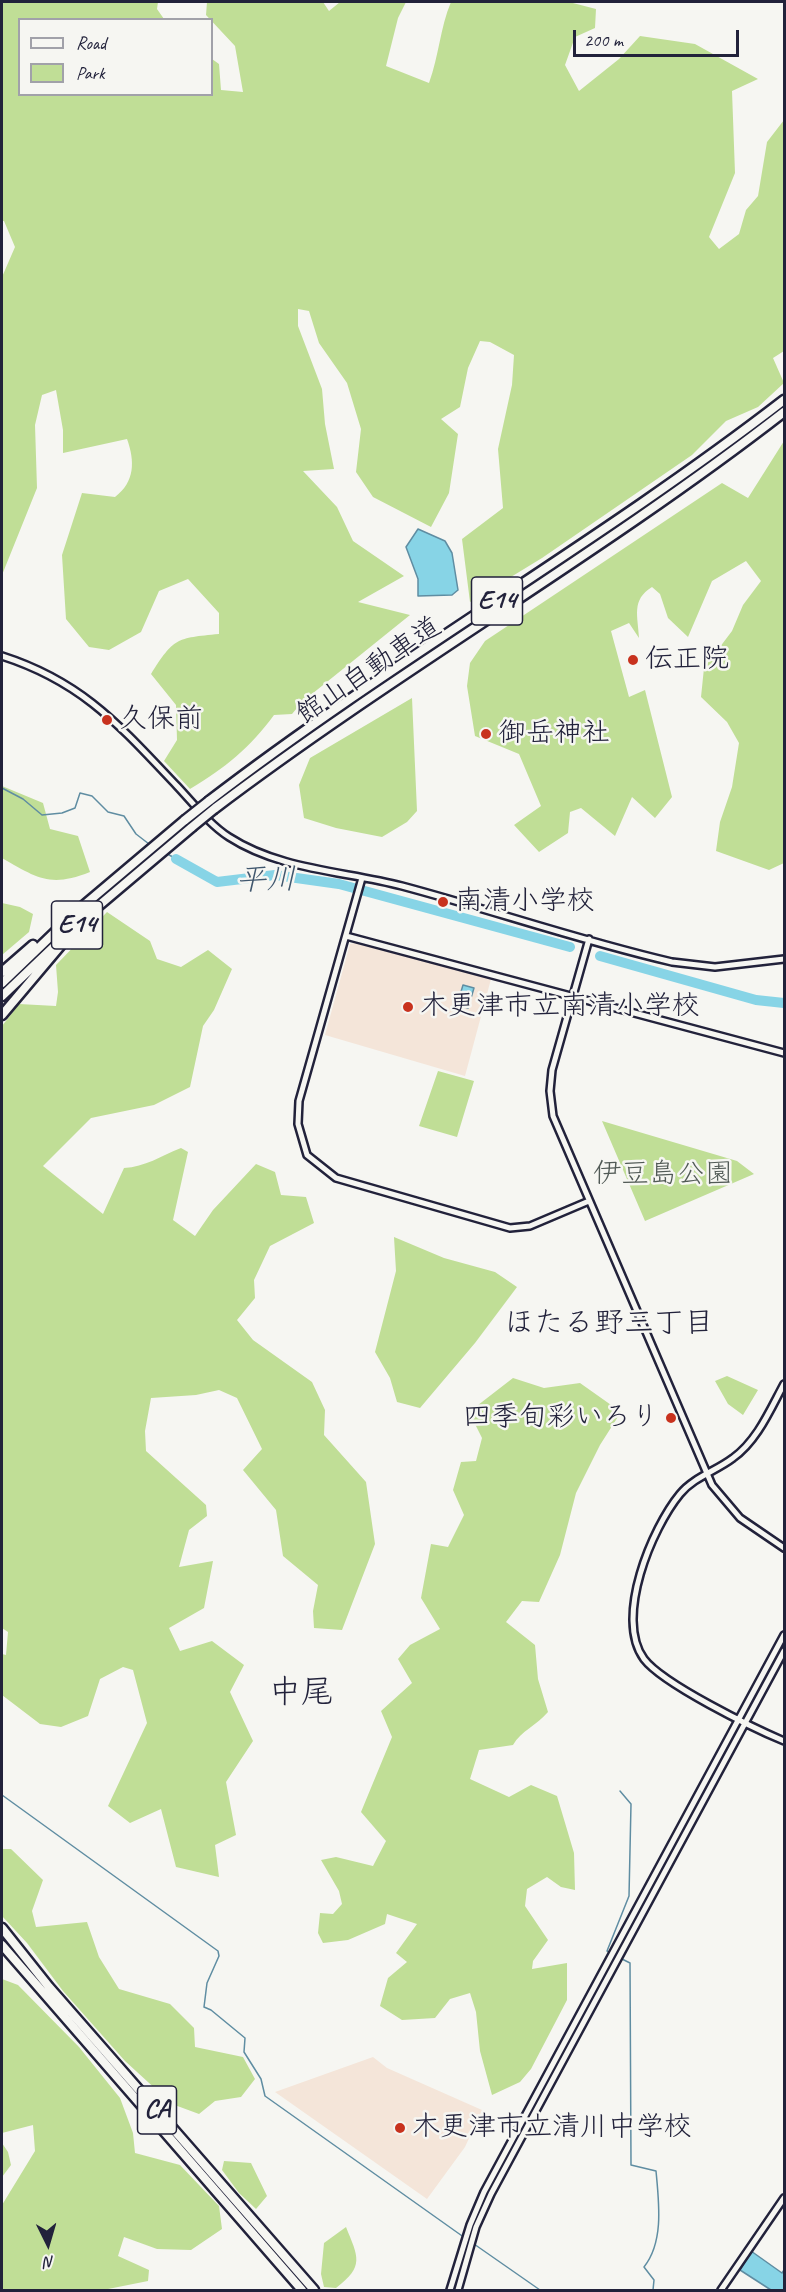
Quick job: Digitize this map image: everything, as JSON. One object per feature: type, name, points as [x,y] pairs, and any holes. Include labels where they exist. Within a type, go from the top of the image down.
[{"type":"highway","name":"館山自動車道","points":[[2,983],[79,916],[155,857],[168,841],[212,805],[362,691],[659,493],[784,400]]},
{"type":"highway","name":"館山自動車道","points":[[212,805],[359,704],[665,501],[784,412]]},
{"type":"highway","name":"館山自動車道","points":[[2,996],[79,916],[146,852],[168,841]]},
{"type":"highway","points":[[2,972],[79,916]]},
{"type":"highway","points":[[2,1015],[79,916]]},
{"type":"highway","name":"CA","points":[[2,1928],[49,1987],[314,2290]]},
{"type":"highway","name":"CA","points":[[2,1945],[302,2290]]},
{"type":"street","points":[[2,656],[56,677],[93,702],[228,837],[281,860],[439,896],[664,960],[698,966],[734,966],[784,959]]},
{"type":"street","points":[[362,878],[299,1101],[298,1124],[307,1155],[324,1171],[351,1184],[510,1228],[530,1226],[590,1201]]},
{"type":"street","points":[[346,936],[784,1053]]},
{"type":"street","points":[[588,939],[552,1070],[550,1090],[557,1127],[707,1475],[723,1500],[740,1518],[784,1548]]},
{"type":"street","points":[[784,1384],[746,1446],[732,1459],[687,1486],[675,1502],[642,1567],[638,1582],[634,1633],[641,1653],[657,1673],[784,1741]]},
{"type":"street","points":[[450,2290],[470,2225],[484,2192],[784,1635]]},
{"type":"street","points":[[458,2290],[477,2228],[491,2194],[784,1651]]},
{"type":"street","points":[[721,2290],[784,2198]]},
{"type":"shaded area","name":"木更津市立南清小学校","points":[[354,943],[491,979],[465,1076],[325,1035],[350,944]]},
{"type":"shaded area","name":"木更津市立清川中学校","points":[[373,2057],[387,2068],[482,2110],[465,2147],[427,2199],[275,2092]]},
{"type":"green space","points":[[2,2],[158,2],[157,9],[163,18],[18,18],[18,96],[213,96],[213,60],[219,64],[221,90],[243,92],[235,46],[213,22],[213,18],[206,15],[207,2],[323,2],[329,11],[340,2],[406,2],[398,18],[386,66],[429,83],[451,2],[569,2],[596,9],[595,28],[575,37],[565,65],[579,91],[619,59],[640,36],[695,44],[758,79],[732,91],[735,173],[709,237],[719,249],[739,234],[746,210],[758,196],[767,142],[784,120],[784,351],[773,358],[784,383],[758,407],[726,421],[692,455],[542,558],[470,602],[462,539],[503,508],[498,449],[512,385],[514,355],[490,342],[480,341],[468,368],[460,407],[441,419],[458,434],[449,493],[431,527],[373,497],[356,472],[361,429],[347,383],[319,343],[309,311],[298,309],[298,326],[322,389],[325,424],[334,469],[303,471],[337,507],[353,541],[404,576],[358,602],[410,615],[302,702],[292,714],[274,715],[236,756],[190,789],[164,761],[177,740],[176,705],[151,674],[165,653],[178,642],[193,637],[219,634],[219,613],[188,579],[159,591],[141,632],[109,650],[89,647],[66,619],[62,555],[82,493],[115,497],[130,478],[132,463],[127,439],[63,453],[63,430],[56,390],[42,395],[35,425],[37,488],[2,575],[2,277],[15,247],[2,221]]},
{"type":"green space","points":[[784,441],[784,863],[769,870],[716,851],[720,822],[732,787],[739,743],[727,722],[701,697],[704,668],[732,631],[743,605],[761,581],[746,561],[712,581],[688,637],[668,618],[660,594],[652,587],[645,592],[638,603],[639,638],[629,623],[611,631],[629,697],[645,690],[672,797],[655,818],[632,797],[615,836],[581,808],[570,812],[568,833],[539,852],[514,825],[541,806],[519,754],[475,736],[467,686],[470,663],[485,641],[722,483],[748,498]]},
{"type":"green space","points":[[412,698],[417,811],[407,822],[382,837],[336,828],[304,818],[299,785],[310,758]]},
{"type":"green space","points":[[2,786],[43,803],[50,829],[78,836],[90,872],[64,879],[44,879],[2,858]]},
{"type":"green space","points":[[2,903],[20,907],[33,914],[29,932],[2,955]]},
{"type":"green space","points":[[107,912],[150,941],[157,959],[181,967],[208,950],[232,969],[214,1010],[203,1026],[190,1087],[154,1105],[91,1118],[43,1166],[103,1214],[124,1168],[146,1163],[181,1148],[188,1152],[173,1220],[195,1236],[213,1210],[256,1164],[275,1172],[281,1195],[306,1197],[314,1223],[270,1246],[254,1280],[255,1298],[237,1320],[253,1340],[312,1382],[325,1410],[324,1435],[366,1482],[375,1544],[342,1630],[314,1628],[313,1611],[318,1585],[283,1556],[276,1510],[243,1470],[262,1449],[237,1398],[219,1390],[196,1395],[151,1398],[145,1431],[146,1451],[206,1505],[207,1516],[189,1530],[179,1567],[213,1561],[204,1608],[169,1628],[180,1651],[212,1641],[244,1665],[230,1692],[253,1741],[226,1782],[236,1835],[215,1845],[219,1877],[176,1867],[161,1809],[130,1823],[108,1806],[147,1723],[133,1670],[123,1667],[100,1679],[88,1716],[61,1727],[40,1724],[2,1695],[2,1654],[6,1655],[8,1632],[2,1628],[2,1026],[19,1004],[56,1006],[58,992],[56,965]]},
{"type":"green space","points":[[438,1071],[474,1081],[457,1137],[419,1126]]},
{"type":"green space","name":"伊豆島公園","points":[[602,1121],[737,1161],[754,1174],[645,1221]]},
{"type":"green space","points":[[394,1237],[444,1258],[495,1272],[517,1287],[475,1343],[420,1408],[397,1402],[390,1378],[375,1352],[396,1271]]},
{"type":"green space","points":[[727,1376],[758,1390],[743,1415],[728,1404],[715,1381]]},
{"type":"green space","points":[[513,1378],[544,1388],[580,1383],[621,1412],[600,1445],[576,1493],[560,1555],[539,1602],[522,1601],[506,1622],[535,1645],[538,1679],[548,1712],[513,1745],[479,1750],[470,1779],[509,1797],[531,1785],[557,1796],[574,1853],[575,1890],[561,1887],[547,1877],[527,1889],[525,1906],[548,1940],[533,1961],[532,1969],[567,1963],[567,2000],[531,2069],[520,2082],[492,2095],[480,2051],[476,2012],[470,1993],[450,1999],[435,2018],[402,2020],[380,2006],[388,1978],[407,1962],[396,1953],[417,1924],[387,1914],[385,1924],[348,1940],[323,1943],[318,1933],[320,1913],[333,1914],[342,1904],[339,1891],[321,1860],[336,1857],[373,1866],[386,1841],[361,1812],[392,1737],[381,1711],[412,1683],[398,1659],[410,1645],[440,1629],[421,1598],[431,1544],[448,1547],[464,1515],[453,1490],[461,1462],[476,1461],[482,1438],[469,1412]]},
{"type":"green space","points":[[2,1849],[11,1849],[43,1880],[32,1911],[36,1927],[87,1922],[99,1957],[119,1989],[170,2004],[194,2028],[195,2047],[243,2057],[255,2079],[241,2097],[215,2101],[199,2114],[172,2104],[125,2061],[63,1991],[27,1943],[2,1916]]},
{"type":"green space","points":[[2,1979],[18,1985],[79,2047],[120,2098],[133,2133],[135,2153],[180,2165],[219,2206],[222,2229],[191,2250],[157,2249],[124,2237],[118,2256],[149,2270],[148,2281],[103,2290],[2,2290],[2,2205],[35,2151],[33,2125],[2,2133]]},
{"type":"green space","points":[[2,2143],[8,2152],[11,2165],[2,2177]]},
{"type":"green space","points":[[224,2161],[251,2163],[267,2196],[256,2209],[239,2193],[222,2170]]},
{"type":"green space","points":[[346,2227],[356,2254],[355,2267],[336,2288],[324,2287],[321,2274],[324,2243]]},
{"type":"water","points":[[418,529],[445,541],[452,553],[458,590],[452,595],[418,596],[418,579],[406,547]]},
{"type":"water","points":[[463,985],[474,988],[468,1008],[457,1005]]},
{"type":"water","points":[[751,2251],[782,2273],[784,2270],[784,2290],[771,2290],[740,2270]]},
{"type":"waterway","name":"平川","points":[[2,788],[23,799],[42,815],[62,813],[75,808],[80,793],[92,796],[108,812],[124,816],[136,834],[149,844]]},
{"type":"waterway","name":"平川","points":[[166,853],[176,859]]},
{"type":"waterway","name":"平川","points":[[176,859],[217,882],[275,875],[339,884],[570,947]]},
{"type":"waterway","name":"平川","points":[[600,956],[756,1000],[784,1003]]},
{"type":"waterway","points":[[611,1953],[607,1951],[629,1896],[631,1804],[620,1791]]},
{"type":"waterway","points":[[2,1795],[218,1951],[219,1956],[207,1983],[204,2007],[211,2010],[245,2038],[244,2052],[261,2079],[265,2096],[465,2238]]},
{"type":"waterway","points":[[620,1958],[630,1963],[631,2165],[656,2171],[659,2222],[655,2246],[644,2267],[654,2280],[653,2290]]},
{"type":"waterway","points":[[474,2244],[540,2290]]},
{"type":"place","name":"伝正院","points":[[633,660]]},
{"type":"place","name":"久保前","points":[[107,720]]},
{"type":"place","name":"御岳神社","points":[[486,734]]},
{"type":"place","name":"南清小学校","points":[[443,902]]},
{"type":"place","name":"木更津市立南清小学校","points":[[408,1007]]},
{"type":"place","name":"四季旬彩いろり","points":[[671,1418]]},
{"type":"place","name":"木更津市立清川中学校","points":[[400,2128]]},
{"type":"district","name":"ほたる野三丁目","points":[[609,1324]]},
{"type":"district","name":"中尾","points":[[301,1694]]}]
